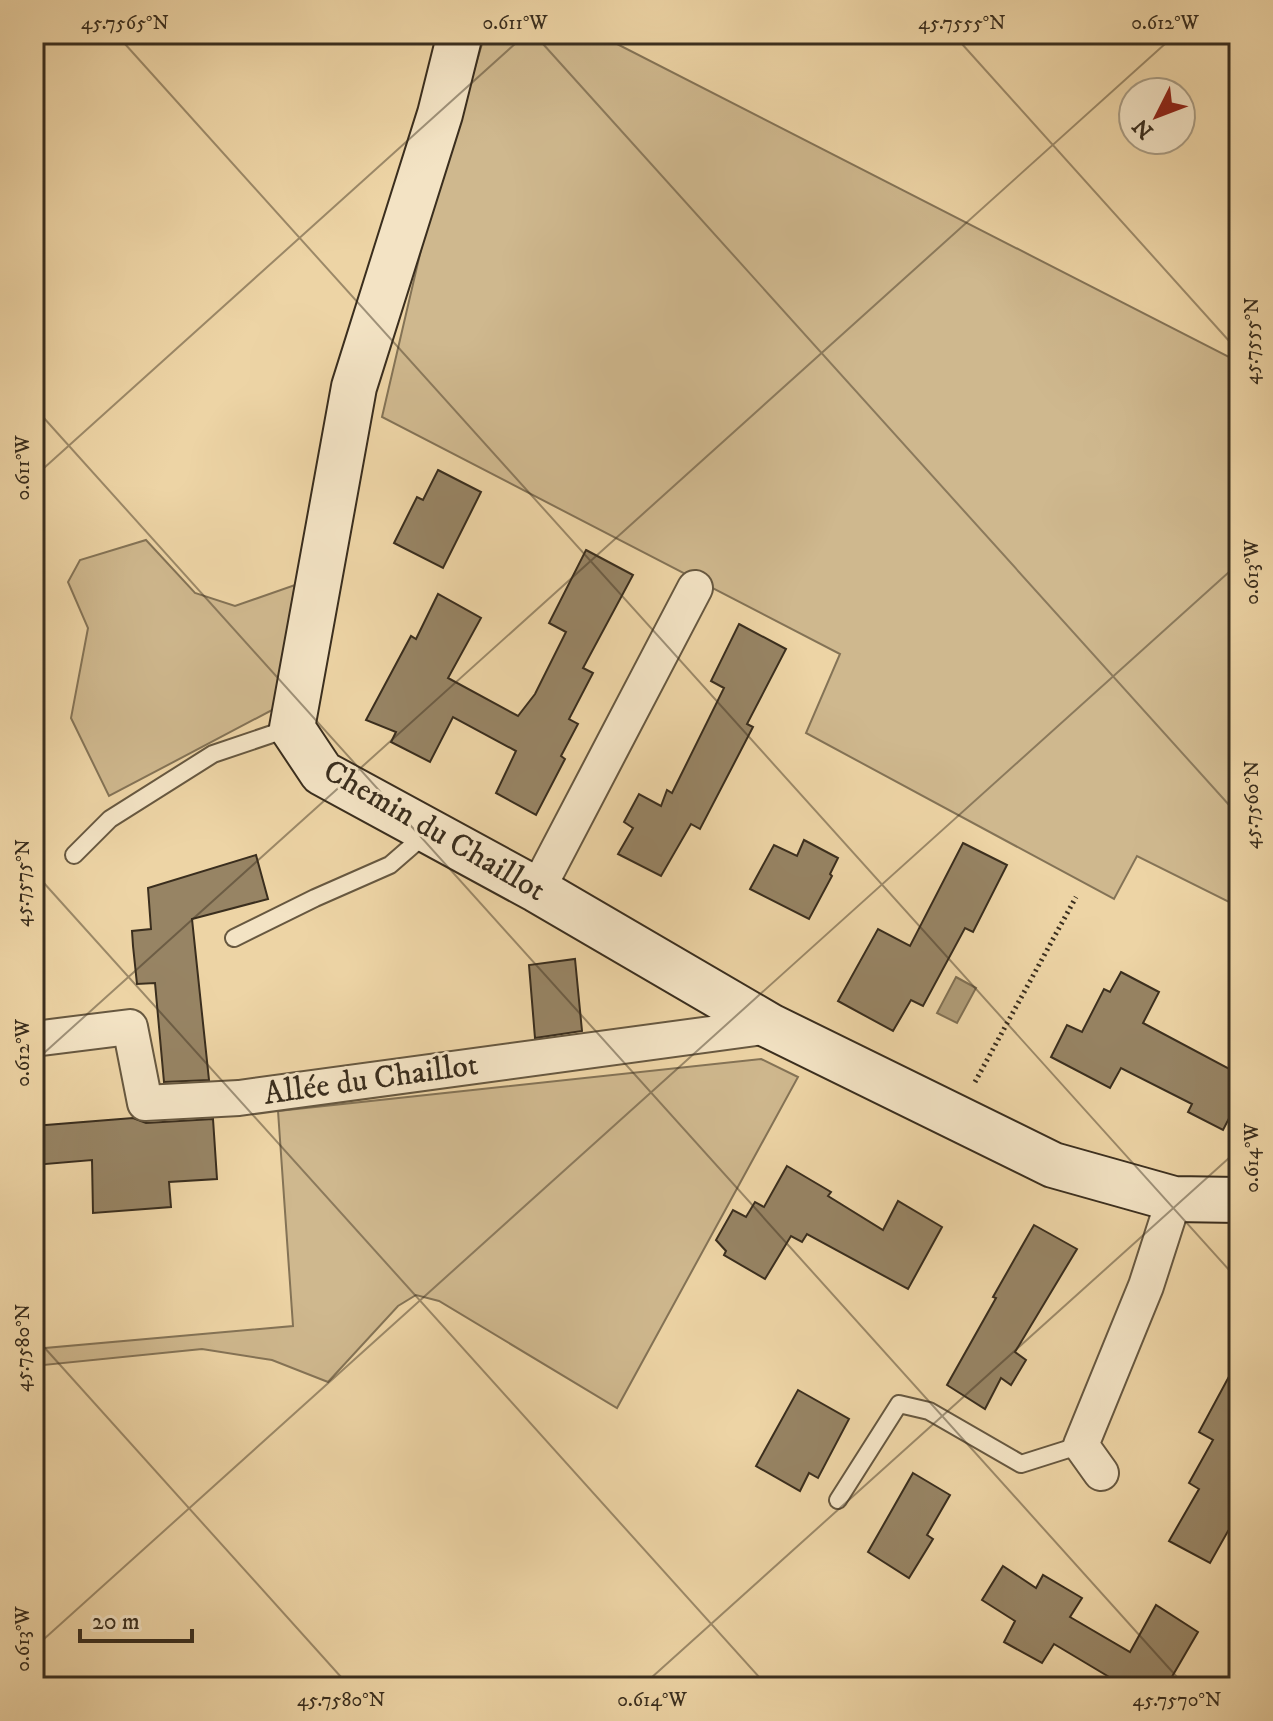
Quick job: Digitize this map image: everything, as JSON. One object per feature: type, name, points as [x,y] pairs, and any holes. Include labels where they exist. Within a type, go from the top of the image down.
[{"type":"street","points":[[292,728],[354,387],[440,114],[460,34]]},
{"type":"street","points":[[537,890],[695,588]]},
{"type":"street","name":"Chemin du Chaillot","points":[[292,728],[322,773],[537,890],[770,1026],[1053,1165],[1174,1199],[1239,1200]]},
{"type":"street","name":"Allée du Chaillot","points":[[34,1039],[130,1027],[145,1103],[239,1098],[770,1026]]},
{"type":"street","points":[[1101,1473],[1081,1445],[1146,1286],[1174,1199]]},
{"type":"lane","points":[[74,855],[110,819],[213,754],[292,728]]},
{"type":"lane","points":[[234,938],[390,865],[429,832]]},
{"type":"lane","points":[[838,1500],[899,1404],[929,1411],[1021,1464],[1081,1445]]},
{"type":"path","points":[[955,1118],[1076,897]]},
{"type":"shaded area","points":[[485,34],[613,34],[617,44],[1239,362],[1239,907],[1137,856],[1114,899],[806,733],[840,654],[382,417],[423,241]]},
{"type":"shaded area","points":[[146,540],[195,593],[235,606],[295,585],[274,709],[109,796],[71,718],[88,628],[68,582],[80,560]]},
{"type":"shaded area","points":[[956,977],[976,988],[957,1023],[937,1013]]},
{"type":"shaded area","points":[[761,1059],[798,1077],[617,1408],[439,1301],[416,1295],[398,1306],[328,1382],[272,1360],[202,1349],[34,1366],[34,1349],[293,1326],[278,1111]]},
{"type":"building","points":[[438,470],[481,492],[443,568],[394,543],[417,497],[423,500]]},
{"type":"building","points":[[586,550],[633,575],[583,668],[593,673],[569,719],[578,724],[561,756],[565,759],[536,815],[496,793],[516,751],[453,717],[430,762],[391,742],[396,732],[366,720],[411,636],[416,639],[438,594],[481,618],[448,678],[518,716],[535,694],[566,632],[549,623]]},
{"type":"building","points":[[739,624],[786,649],[747,724],[753,727],[700,829],[691,824],[661,876],[618,854],[633,828],[624,822],[639,794],[661,806],[667,790],[672,793],[724,688],[711,681]]},
{"type":"building","points":[[804,840],[838,858],[809,919],[750,889],[774,845],[797,856]]},
{"type":"building","points":[[963,843],[1007,865],[973,932],[965,928],[923,1006],[911,1000],[893,1031],[838,1001],[878,929],[910,946]]},
{"type":"building","points":[[256,855],[268,899],[192,919],[209,1080],[164,1082],[155,983],[137,984],[133,946],[132,931],[151,929],[148,888]]},
{"type":"building","points":[[575,959],[582,1031],[535,1038],[529,965]]},
{"type":"building","points":[[1121,972],[1159,992],[1143,1023],[1239,1074],[1239,1099],[1223,1130],[1188,1112],[1192,1104],[1121,1068],[1110,1088],[1051,1057],[1067,1025],[1082,1032],[1104,989],[1110,992]]},
{"type":"building","points":[[133,1118],[146,1123],[213,1119],[217,1179],[169,1182],[171,1207],[93,1213],[92,1160],[34,1165],[34,1126]]},
{"type":"building","points":[[787,1166],[831,1192],[828,1196],[883,1230],[898,1201],[942,1227],[908,1289],[807,1234],[802,1242],[791,1236],[765,1279],[724,1255],[726,1251],[716,1240],[733,1210],[746,1217],[755,1202],[764,1207]]},
{"type":"building","points":[[1034,1225],[1077,1249],[1015,1352],[1026,1360],[1011,1385],[1001,1378],[985,1409],[947,1385]]},
{"type":"building","points":[[1239,1358],[1239,1537],[1228,1531],[1210,1563],[1169,1541],[1199,1489],[1189,1483],[1213,1440],[1199,1432]]},
{"type":"building","points":[[798,1390],[849,1419],[818,1478],[809,1473],[800,1491],[756,1466]]},
{"type":"building","points":[[913,1473],[950,1495],[927,1535],[933,1539],[909,1578],[868,1552]]},
{"type":"building","points":[[1003,1566],[1036,1588],[1043,1575],[1082,1598],[1070,1617],[1130,1652],[1156,1605],[1198,1632],[1166,1687],[1126,1687],[1054,1644],[1042,1663],[1004,1642],[1015,1621],[982,1600]]}]
